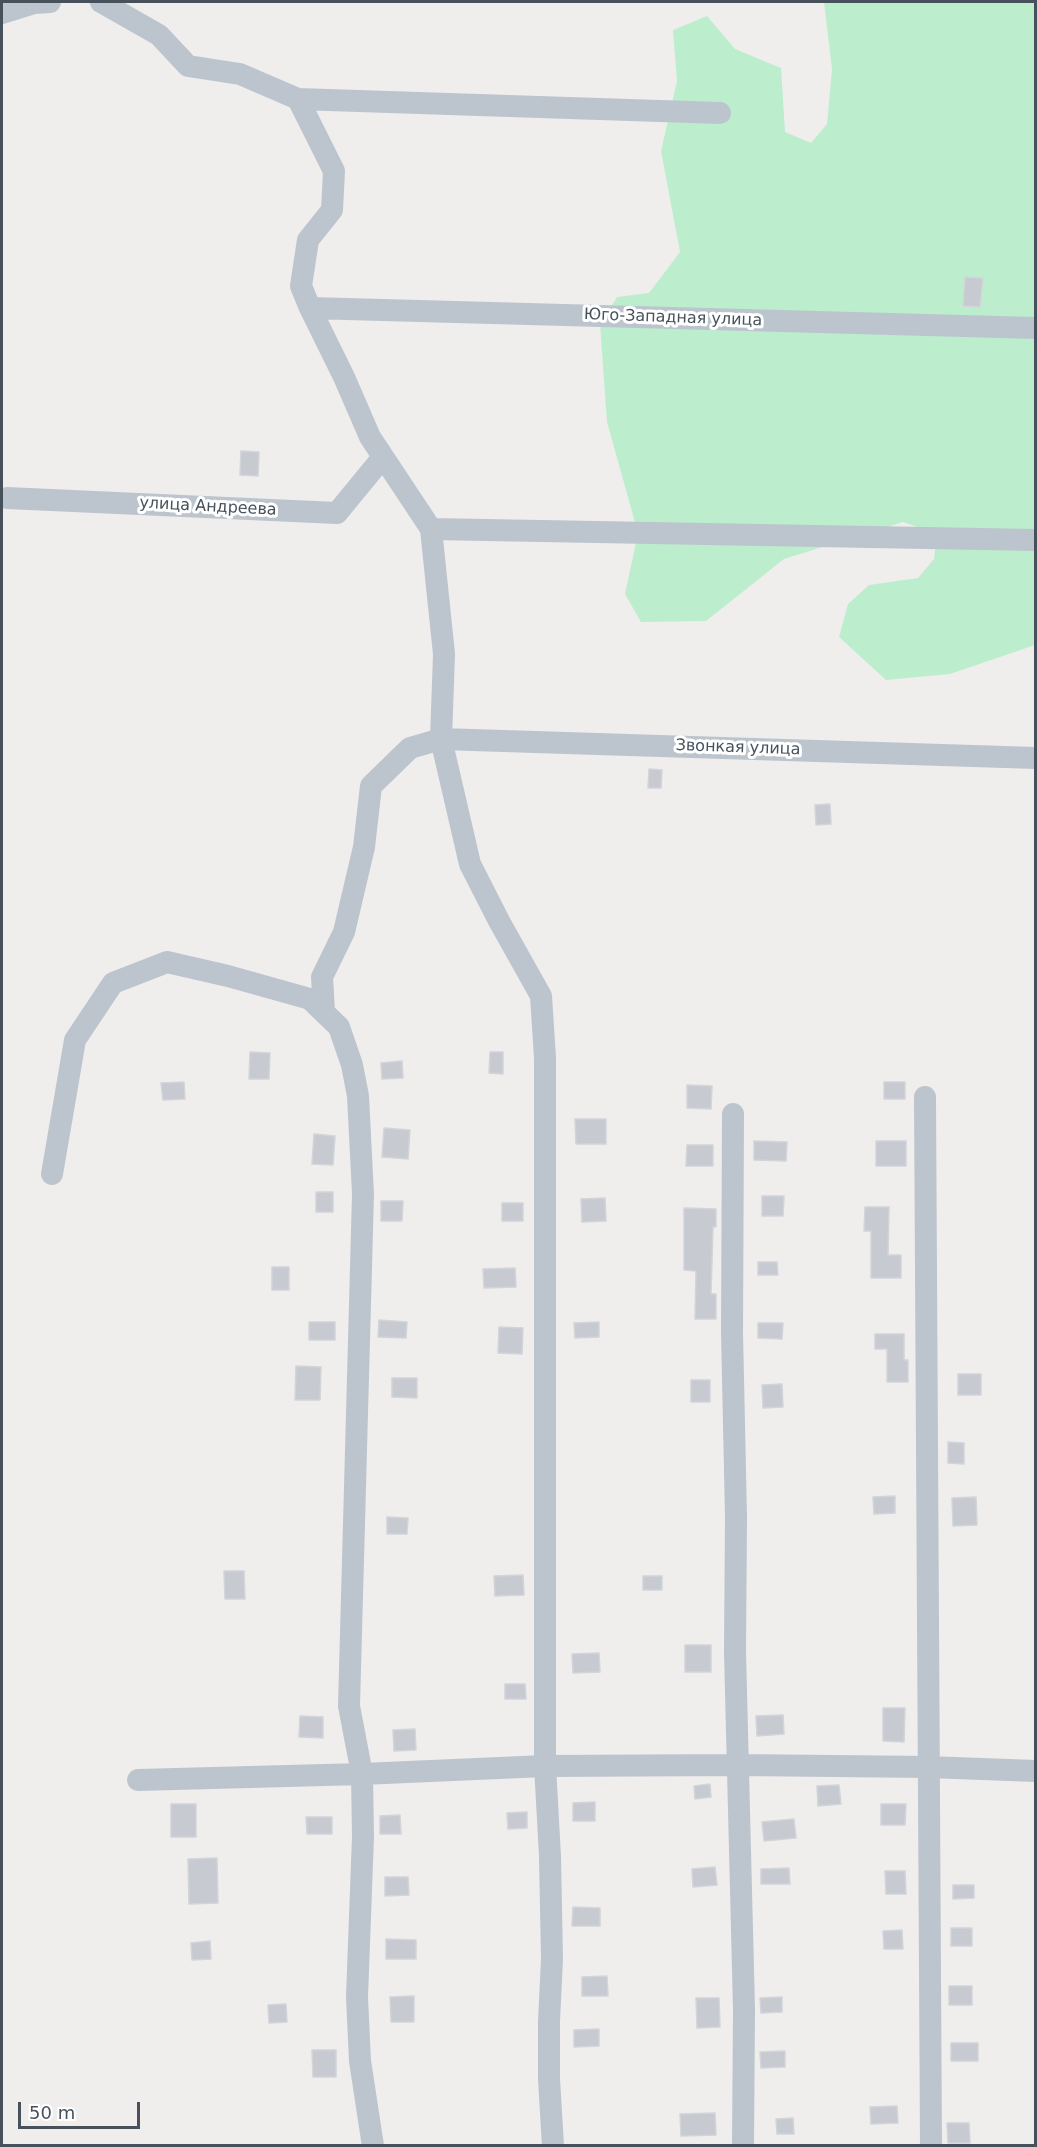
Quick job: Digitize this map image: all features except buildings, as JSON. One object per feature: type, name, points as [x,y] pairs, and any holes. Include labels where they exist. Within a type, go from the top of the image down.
[{"type":"street","points":[[2,13],[34,3],[50,2]]},
{"type":"street","points":[[101,2],[159,35],[188,66],[240,74],[298,99],[720,113]]},
{"type":"street","points":[[298,99],[334,171],[332,210],[308,240],[301,286],[370,437],[431,529],[444,654],[441,739],[470,864],[541,996],[545,1058],[545,1766],[551,1866],[552,1959],[549,2067],[553,2145]]},
{"type":"street","name":"Юго-Западная улица","points":[[310,308],[1035,328]]},
{"type":"street","name":"улица Андреева","points":[[7,498],[337,513],[383,457]]},
{"type":"street","points":[[431,529],[1035,540]]},
{"type":"street","name":"Звонкая улица","points":[[324,1012],[321,977],[344,932],[364,847],[371,786],[410,748],[441,739],[1035,758]]},
{"type":"street","points":[[52,1174],[75,1040],[113,983],[167,962],[310,999],[339,1027],[352,1065],[359,1107],[363,1194],[349,1706],[362,1774],[363,1836],[357,1997],[360,2061],[373,2145]]},
{"type":"street","points":[[926,1097],[931,2145]]},
{"type":"street","points":[[733,1114],[732,1332],[736,1517],[735,1652],[744,2010],[743,2145]]},
{"type":"street","points":[[138,1780],[545,1766],[738,1765],[928,1767],[1035,1771]]},
{"type":"green space","points":[[824,2],[1035,2],[1035,645],[950,674],[886,680],[839,637],[848,604],[869,585],[918,578],[934,559],[937,534],[903,522],[784,559],[706,621],[641,622],[625,594],[638,533],[607,422],[600,324],[617,297],[649,293],[680,252],[661,151],[677,81],[673,30],[707,16],[735,49],[781,68],[785,132],[811,143],[827,124],[832,69]]}]
